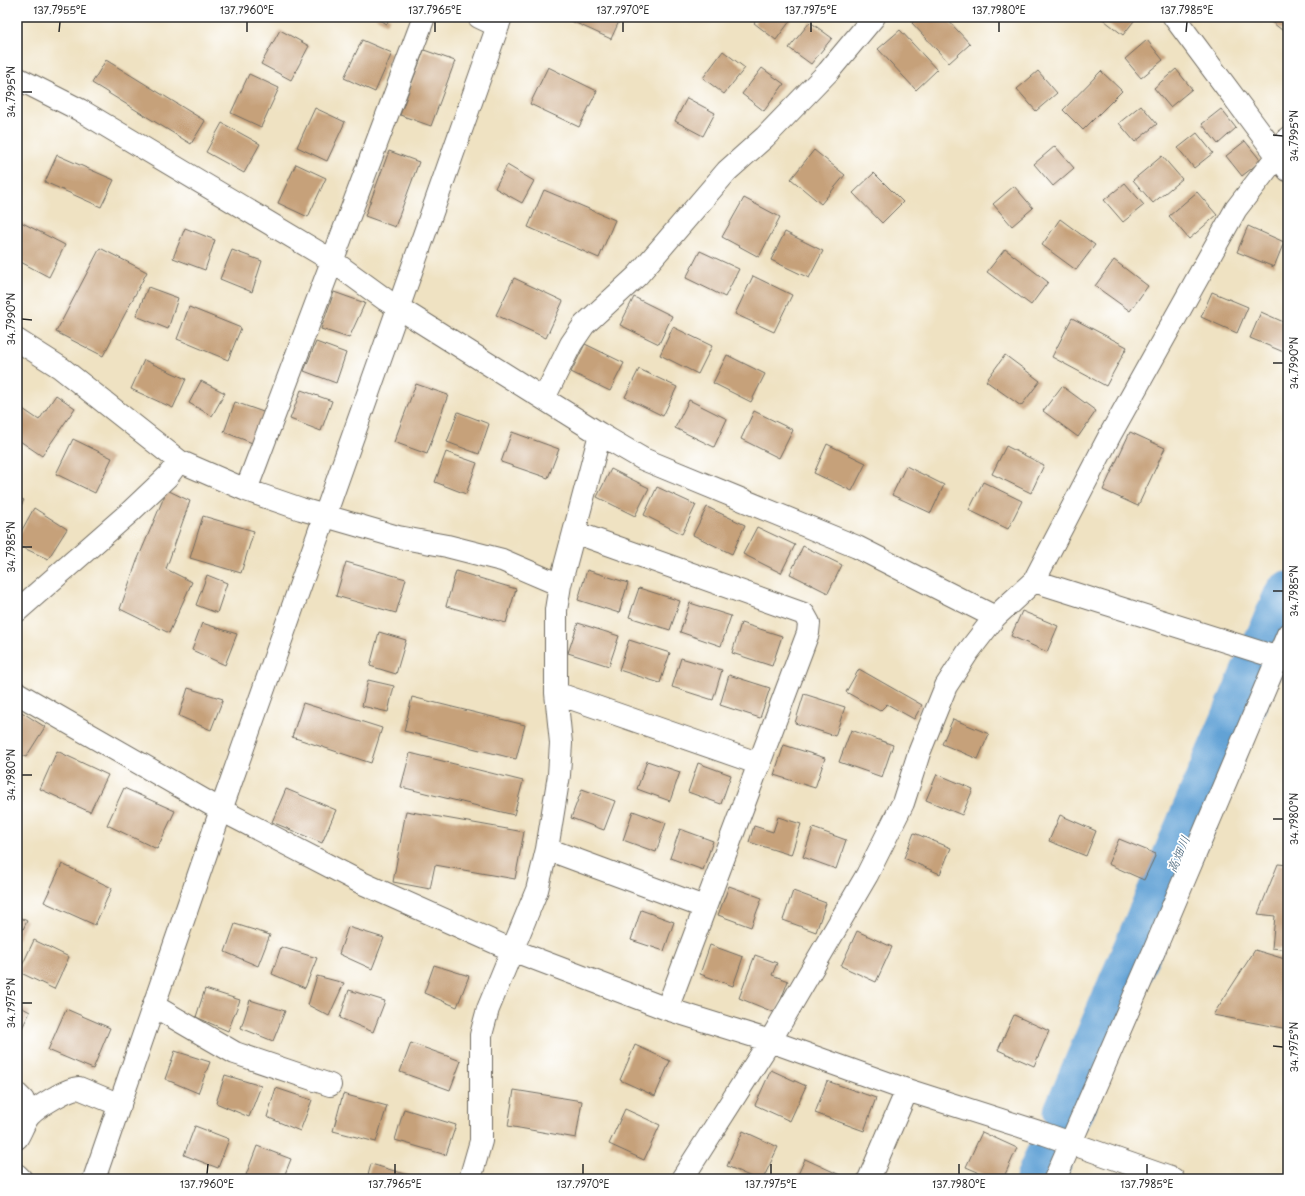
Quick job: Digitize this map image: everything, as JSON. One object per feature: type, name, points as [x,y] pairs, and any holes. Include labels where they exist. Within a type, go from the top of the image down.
[{"type":"street","points":[[246,490],[331,260],[424,17]]},
{"type":"street","points":[[544,398],[571,344],[584,325],[637,276],[727,171],[765,137],[828,72],[874,17]]},
{"type":"street","points":[[682,1179],[770,1041],[870,868],[902,803],[919,753],[946,686],[968,652],[995,618],[1034,581],[1110,435],[1232,216],[1284,154],[1174,17]]},
{"type":"street","points":[[94,1179],[221,810],[399,308],[492,20]]},
{"type":"street","points":[[17,78],[80,110],[331,260],[399,308],[600,434],[643,459],[857,547],[995,618]]},
{"type":"street","points":[[17,340],[61,368],[179,462],[246,490],[326,517],[398,537],[447,546],[502,560],[560,585]]},
{"type":"street","points":[[470,1179],[481,1141],[481,1036],[488,1009],[537,890],[547,849],[558,775],[561,743],[556,693],[556,610],[560,585],[600,434]]},
{"type":"street","points":[[17,611],[130,512],[168,476],[179,462]]},
{"type":"street","points":[[574,532],[804,614],[809,623],[808,633],[760,764],[704,907],[667,1009]]},
{"type":"street","points":[[1034,581],[1274,656]]},
{"type":"street","points":[[1055,1179],[1154,952],[1274,656],[1288,634]]},
{"type":"street","points":[[17,693],[221,810],[362,883],[512,950],[667,1009],[770,1041],[907,1090],[1045,1134],[1173,1179]]},
{"type":"street","points":[[556,693],[760,764]]},
{"type":"street","points":[[547,849],[704,907]]},
{"type":"street","points":[[154,1006],[236,1053],[330,1085]]},
{"type":"street","points":[[17,1138],[29,1116],[63,1092],[72,1088],[79,1088],[120,1105]]},
{"type":"street","points":[[868,1179],[907,1090]]},
{"type":"street","points":[[17,1094],[23,1100],[29,1116]]},
{"type":"street","points":[[17,1175],[21,1179]]},
{"type":"building","points":[[375,17],[390,17],[387,24]]},
{"type":"building","points":[[563,17],[621,17],[611,39]]},
{"type":"building","points":[[759,17],[793,17],[776,40],[754,23]]},
{"type":"building","points":[[918,17],[945,17],[970,44],[949,63],[912,23]]},
{"type":"building","points":[[1100,17],[1137,17],[1123,35]]},
{"type":"building","points":[[1265,17],[1288,17],[1288,23],[1282,30]]},
{"type":"building","points":[[810,22],[832,38],[811,64],[789,48]]},
{"type":"building","points":[[280,30],[309,46],[291,80],[261,64]]},
{"type":"building","points":[[900,30],[937,70],[916,90],[878,49]]},
{"type":"building","points":[[362,40],[392,53],[375,92],[344,78]]},
{"type":"building","points":[[1147,40],[1163,60],[1141,78],[1125,59]]},
{"type":"building","points":[[424,50],[455,61],[431,126],[400,115]]},
{"type":"building","points":[[723,51],[745,68],[724,94],[703,78]]},
{"type":"building","points":[[106,60],[205,121],[191,144],[92,83]]},
{"type":"building","points":[[548,67],[597,91],[579,127],[530,104]]},
{"type":"building","points":[[762,68],[784,84],[764,111],[742,94]]},
{"type":"building","points":[[1176,69],[1192,89],[1170,107],[1154,88]]},
{"type":"building","points":[[1038,71],[1057,93],[1036,111],[1017,89]]},
{"type":"building","points":[[1101,71],[1122,91],[1083,130],[1063,110]]},
{"type":"building","points":[[249,74],[279,88],[261,127],[231,113]]},
{"type":"building","points":[[687,98],[715,113],[703,136],[675,121]]},
{"type":"building","points":[[1141,105],[1157,124],[1135,142],[1119,123]]},
{"type":"building","points":[[315,108],[345,122],[327,161],[297,147]]},
{"type":"building","points":[[1221,109],[1236,128],[1218,144],[1202,124]]},
{"type":"building","points":[[222,123],[260,144],[244,173],[206,152]]},
{"type":"building","points":[[1197,133],[1213,153],[1194,168],[1178,148]]},
{"type":"building","points":[[1245,141],[1261,161],[1242,176],[1226,156]]},
{"type":"building","points":[[1055,146],[1074,168],[1053,186],[1034,164]]},
{"type":"building","points":[[814,150],[845,175],[821,204],[791,179]]},
{"type":"building","points":[[389,151],[419,162],[395,227],[365,216]]},
{"type":"building","points":[[57,155],[114,180],[101,207],[45,182]]},
{"type":"building","points":[[1162,156],[1182,179],[1153,203],[1133,180]]},
{"type":"building","points":[[296,164],[326,178],[308,217],[278,203]]},
{"type":"building","points":[[507,165],[534,181],[522,203],[495,188]]},
{"type":"building","points":[[874,173],[903,202],[882,223],[853,193]]},
{"type":"building","points":[[1125,183],[1144,205],[1123,222],[1104,200]]},
{"type":"building","points":[[1014,186],[1033,208],[1012,226],[993,204]]},
{"type":"building","points":[[544,190],[615,220],[599,258],[528,227]]},
{"type":"building","points":[[1197,192],[1217,215],[1189,239],[1169,216]]},
{"type":"building","points":[[744,198],[780,217],[759,257],[722,237]]},
{"type":"building","points":[[1060,219],[1095,245],[1076,270],[1042,245]]},
{"type":"building","points":[[17,220],[65,245],[49,277],[17,260]]},
{"type":"building","points":[[1248,226],[1284,242],[1274,267],[1237,252]]},
{"type":"building","points":[[185,228],[215,240],[205,270],[173,258]]},
{"type":"building","points":[[785,232],[823,251],[809,278],[771,260]]},
{"type":"building","points":[[100,248],[147,272],[103,356],[56,332]]},
{"type":"building","points":[[1005,249],[1048,282],[1031,305],[987,272]]},
{"type":"building","points":[[232,250],[262,261],[252,292],[220,279]]},
{"type":"building","points":[[700,251],[739,269],[725,297],[686,278]]},
{"type":"building","points":[[1114,260],[1148,286],[1130,311],[1095,286]]},
{"type":"building","points":[[753,276],[792,295],[774,332],[735,314]]},
{"type":"building","points":[[514,278],[563,301],[546,338],[496,315]]},
{"type":"building","points":[[148,287],[178,298],[168,329],[136,316]]},
{"type":"building","points":[[334,292],[365,303],[349,338],[321,329]]},
{"type":"building","points":[[1212,292],[1248,307],[1237,333],[1201,317]]},
{"type":"building","points":[[634,297],[672,316],[659,344],[620,325]]},
{"type":"building","points":[[189,307],[241,328],[228,360],[177,339]]},
{"type":"building","points":[[1261,312],[1288,324],[1286,353],[1250,338]]},
{"type":"building","points":[[1072,318],[1127,347],[1106,386],[1052,357]]},
{"type":"building","points":[[673,327],[712,346],[698,374],[660,355]]},
{"type":"building","points":[[316,342],[346,353],[336,383],[304,371]]},
{"type":"building","points":[[585,344],[624,363],[610,391],[571,372]]},
{"type":"building","points":[[727,355],[765,374],[751,402],[713,383]]},
{"type":"building","points":[[1005,355],[1040,381],[1021,406],[986,381]]},
{"type":"building","points":[[144,360],[186,379],[173,408],[131,389]]},
{"type":"building","points":[[639,369],[677,387],[663,416],[625,397]]},
{"type":"building","points":[[201,381],[225,393],[212,416],[189,403]]},
{"type":"building","points":[[416,384],[448,395],[427,454],[394,442]]},
{"type":"building","points":[[1062,386],[1096,411],[1078,437],[1043,411]]},
{"type":"building","points":[[301,390],[332,401],[321,431],[290,419]]},
{"type":"building","points":[[56,395],[75,408],[42,456],[17,439],[17,405],[39,420]]},
{"type":"building","points":[[689,400],[727,419],[714,447],[675,428]]},
{"type":"building","points":[[235,402],[266,413],[255,444],[224,432]]},
{"type":"building","points":[[754,411],[793,430],[779,458],[741,439]]},
{"type":"building","points":[[458,412],[489,424],[479,454],[447,442]]},
{"type":"building","points":[[512,432],[559,449],[548,478],[501,462]]},
{"type":"building","points":[[1130,432],[1165,448],[1138,506],[1103,490]]},
{"type":"building","points":[[73,439],[112,458],[95,493],[56,474]]},
{"type":"building","points":[[827,444],[866,463],[852,491],[814,473]]},
{"type":"building","points":[[1006,446],[1044,465],[1031,493],[992,474]]},
{"type":"building","points":[[446,452],[477,463],[466,494],[435,482]]},
{"type":"building","points":[[906,466],[944,485],[931,513],[892,495]]},
{"type":"building","points":[[611,469],[649,488],[635,516],[597,497]]},
{"type":"building","points":[[983,482],[1022,501],[1008,529],[969,510]]},
{"type":"building","points":[[657,487],[696,505],[682,534],[644,515]]},
{"type":"building","points":[[167,490],[190,501],[166,569],[192,582],[169,633],[120,609],[137,561]]},
{"type":"building","points":[[17,497],[24,500],[17,513]]},
{"type":"building","points":[[707,507],[745,525],[732,554],[693,535]]},
{"type":"building","points":[[34,508],[67,529],[48,559],[17,545],[17,539]]},
{"type":"building","points":[[203,516],[254,531],[241,573],[190,558]]},
{"type":"building","points":[[757,527],[795,545],[781,573],[743,554]]},
{"type":"building","points":[[803,546],[842,565],[828,593],[790,574]]},
{"type":"building","points":[[346,562],[406,579],[396,613],[336,596]]},
{"type":"building","points":[[587,570],[628,583],[619,613],[578,600]]},
{"type":"building","points":[[456,571],[516,589],[506,623],[446,606]]},
{"type":"building","points":[[207,575],[227,583],[217,613],[196,605]]},
{"type":"building","points":[[639,588],[680,601],[670,630],[629,617]]},
{"type":"building","points":[[690,603],[731,616],[721,646],[680,632]]},
{"type":"building","points":[[1022,611],[1058,626],[1047,652],[1011,636]]},
{"type":"building","points":[[202,623],[237,634],[225,665],[192,650]]},
{"type":"building","points":[[578,623],[619,636],[609,666],[568,653]]},
{"type":"building","points":[[741,623],[782,636],[772,666],[732,653]]},
{"type":"building","points":[[379,632],[406,640],[396,674],[370,666]]},
{"type":"building","points":[[629,640],[670,653],[660,683],[619,670]]},
{"type":"building","points":[[681,658],[722,670],[713,700],[672,687]]},
{"type":"building","points":[[859,669],[922,705],[914,719],[887,704],[880,711],[846,692]]},
{"type":"building","points":[[729,675],[770,688],[760,718],[720,705]]},
{"type":"building","points":[[368,680],[394,686],[388,712],[362,706]]},
{"type":"building","points":[[188,688],[223,699],[211,730],[179,716]]},
{"type":"building","points":[[804,694],[845,707],[835,736],[795,723]]},
{"type":"building","points":[[412,697],[525,725],[516,759],[404,731]]},
{"type":"building","points":[[303,703],[382,728],[371,763],[292,737]]},
{"type":"building","points":[[17,709],[45,727],[26,757],[17,753]]},
{"type":"building","points":[[953,719],[989,734],[978,759],[942,744]]},
{"type":"building","points":[[851,730],[893,745],[882,777],[839,762]]},
{"type":"building","points":[[784,745],[825,758],[815,788],[774,775]]},
{"type":"building","points":[[57,751],[108,775],[90,812],[40,789]]},
{"type":"building","points":[[410,753],[523,781],[514,815],[401,787]]},
{"type":"building","points":[[647,761],[680,772],[670,801],[637,789]]},
{"type":"building","points":[[698,763],[731,775],[721,804],[688,792]]},
{"type":"building","points":[[937,774],[973,789],[962,815],[926,800]]},
{"type":"building","points":[[124,788],[175,811],[157,849],[107,825]]},
{"type":"building","points":[[286,789],[336,810],[322,843],[272,822]]},
{"type":"building","points":[[582,789],[615,801],[604,830],[571,818]]},
{"type":"building","points":[[406,811],[524,832],[515,879],[435,865],[430,889],[393,882]]},
{"type":"building","points":[[633,811],[666,823],[656,852],[623,840]]},
{"type":"building","points":[[1060,815],[1096,831],[1086,856],[1049,841]]},
{"type":"building","points":[[778,817],[801,824],[791,855],[749,842],[754,826],[773,832]]},
{"type":"building","points":[[813,828],[846,840],[836,869],[803,857]]},
{"type":"building","points":[[680,829],[713,841],[703,870],[670,858]]},
{"type":"building","points":[[914,833],[951,848],[940,874],[904,858]]},
{"type":"building","points":[[1119,839],[1156,854],[1144,880],[1108,864]]},
{"type":"building","points":[[62,864],[112,888],[95,925],[44,902]]},
{"type":"building","points":[[1278,864],[1288,865],[1288,950],[1272,948],[1275,916],[1258,914]]},
{"type":"building","points":[[729,886],[762,898],[751,927],[718,915]]},
{"type":"building","points":[[793,891],[826,903],[816,932],[783,920]]},
{"type":"building","points":[[641,910],[674,922],[664,951],[631,940]]},
{"type":"building","points":[[17,916],[27,921],[17,942]]},
{"type":"building","points":[[235,924],[270,935],[258,966],[225,952]]},
{"type":"building","points":[[348,927],[384,938],[372,969],[339,954]]},
{"type":"building","points":[[857,931],[892,947],[876,982],[841,966]]},
{"type":"building","points":[[34,940],[69,957],[54,989],[19,972]]},
{"type":"building","points":[[710,945],[743,957],[733,986],[700,974]]},
{"type":"building","points":[[281,947],[317,958],[305,988],[272,974]]},
{"type":"building","points":[[1255,950],[1288,960],[1288,1029],[1213,1015]]},
{"type":"building","points":[[755,955],[777,963],[772,975],[788,981],[776,1013],[739,998]]},
{"type":"building","points":[[434,965],[469,976],[457,1007],[424,993]]},
{"type":"building","points":[[317,976],[344,983],[329,1016],[308,1005]]},
{"type":"building","points":[[205,989],[240,1000],[228,1031],[196,1017]]},
{"type":"building","points":[[349,990],[385,1001],[373,1032],[340,1018]]},
{"type":"building","points":[[250,1000],[285,1011],[273,1041],[241,1028]]},
{"type":"building","points":[[17,1005],[30,1012],[17,1038]]},
{"type":"building","points":[[66,1009],[110,1028],[93,1069],[48,1050]]},
{"type":"building","points":[[1014,1015],[1049,1031],[1034,1066],[998,1050]]},
{"type":"building","points":[[411,1043],[461,1061],[450,1090],[400,1072]]},
{"type":"building","points":[[635,1045],[670,1061],[655,1096],[620,1080]]},
{"type":"building","points":[[175,1051],[210,1062],[198,1093],[165,1079]]},
{"type":"building","points":[[771,1070],[806,1086],[790,1121],[755,1105]]},
{"type":"building","points":[[225,1075],[261,1086],[249,1117],[216,1103]]},
{"type":"building","points":[[827,1081],[876,1098],[864,1131],[815,1113]]},
{"type":"building","points":[[276,1088],[312,1100],[300,1131],[267,1117]]},
{"type":"building","points":[[514,1090],[582,1101],[576,1138],[508,1126]]},
{"type":"building","points":[[343,1094],[387,1106],[376,1142],[333,1131]]},
{"type":"building","points":[[404,1109],[456,1125],[446,1155],[395,1140]]},
{"type":"building","points":[[625,1109],[660,1125],[644,1160],[609,1144]]},
{"type":"building","points":[[195,1126],[229,1139],[218,1168],[184,1155]]},
{"type":"building","points":[[743,1131],[778,1147],[763,1179],[756,1179],[727,1166]]},
{"type":"building","points":[[982,1132],[1017,1148],[1003,1179],[994,1179],[966,1167]]},
{"type":"building","points":[[257,1146],[291,1159],[283,1179],[256,1179],[246,1175]]},
{"type":"building","points":[[805,1159],[840,1175],[839,1179],[796,1179]]},
{"type":"building","points":[[371,1164],[422,1179],[367,1179]]},
{"type":"waterway","name":"高畑川","points":[[1068,1112],[1288,596]]},
{"type":"waterway","name":"高畑川","points":[[1040,1179],[1048,1160]]}]
